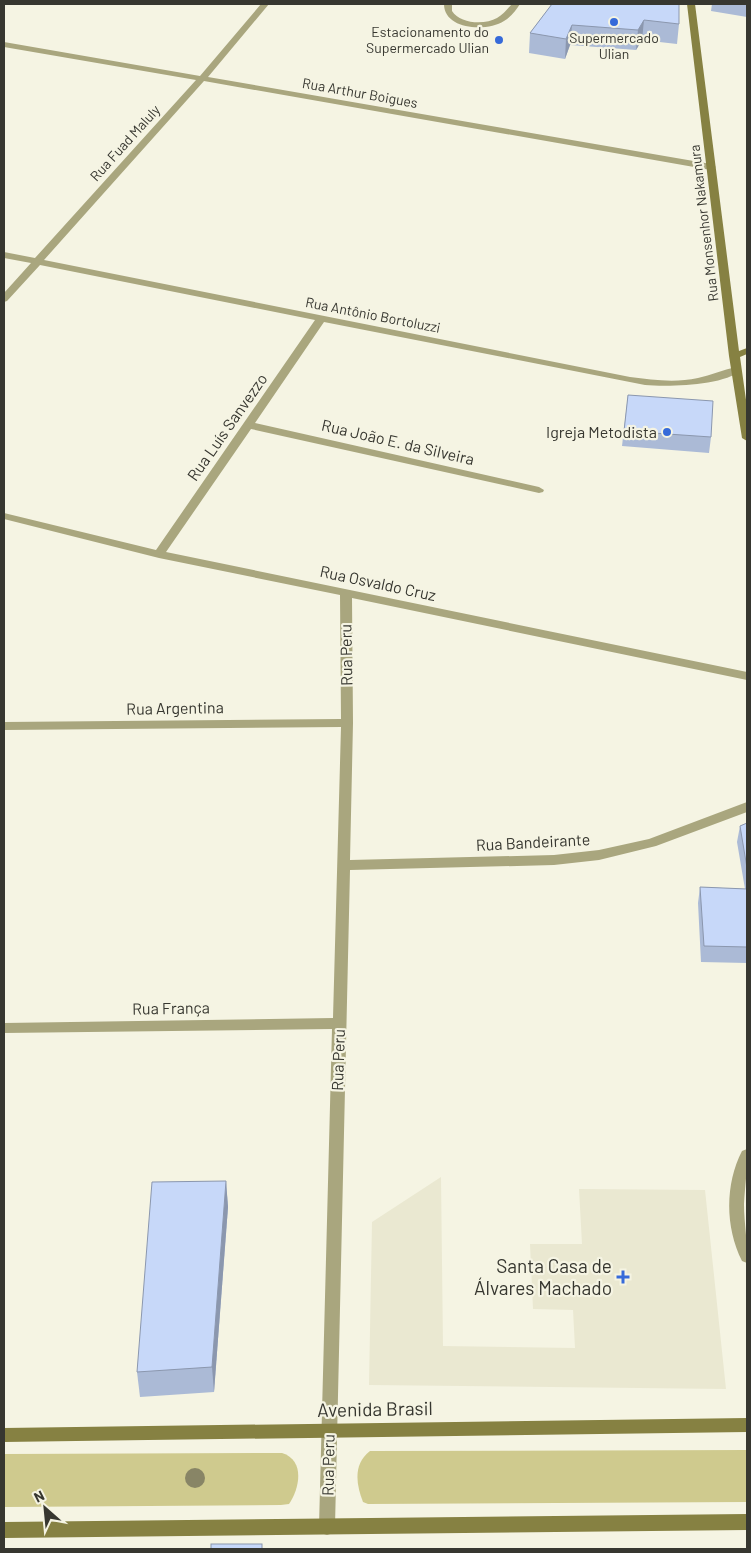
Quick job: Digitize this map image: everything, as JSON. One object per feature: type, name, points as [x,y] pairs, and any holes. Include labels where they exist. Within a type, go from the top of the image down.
[{"type":"street","name":"Rua Fuad Maluly","points":[[4,299],[201,80],[265,4]]},
{"type":"street","points":[[448,4],[447,9],[450,16],[459,21],[475,24],[490,24],[501,21],[516,4]]},
{"type":"street","name":"Rua Monsenhor Nakamura","points":[[691,4],[734,356],[747,438]]},
{"type":"street","name":"Rua Arthur Boigues","points":[[4,44],[201,80],[711,167]]},
{"type":"street","name":"Rua Antônio Bortoluzzi","points":[[4,255],[657,384],[687,385],[736,370]]},
{"type":"street","name":"Rua Luís Sanvezzo","points":[[159,554],[321,319]]},
{"type":"street","points":[[734,356],[747,351]]},
{"type":"street","name":"Rua João E. da Silveira","points":[[249,425],[539,490]]},
{"type":"street","name":"Rua Osvaldo Cruz","points":[[4,516],[159,554],[747,676]]},
{"type":"street","name":"Rua Peru","points":[[327,1527],[347,723],[346,593]]},
{"type":"street","name":"Rua Argentina","points":[[4,726],[347,723]]},
{"type":"street","name":"Rua Bandeirante","points":[[343,865],[554,860],[599,855],[651,843],[747,807]]},
{"type":"street","name":"Rua França","points":[[4,1028],[339,1023]]},
{"type":"street","points":[[747,1155],[737,1192],[737,1217],[747,1256]]},
{"type":"street","name":"Avenida Brasil","points":[[4,1435],[747,1425]]},
{"type":"street","points":[[4,1530],[747,1522]]},
{"type":"shaded area","name":"Santa Casa de Álvares Machado","points":[[441,1177],[443,1346],[575,1348],[573,1310],[533,1309],[530,1244],[582,1244],[579,1189],[705,1190],[726,1389],[369,1385],[372,1222]]},
{"type":"shaded area","points":[[747,1450],[747,1502],[368,1504],[363,1502],[358,1481],[358,1468],[370,1451]]},
{"type":"shaded area","points":[[282,1453],[294,1462],[298,1475],[296,1490],[289,1504],[4,1507],[4,1454]]},
{"type":"building","points":[[552,4],[679,4],[679,24],[644,20],[638,30],[572,25],[566,39],[530,33]]},
{"type":"building","points":[[628,395],[713,401],[711,437],[624,431]]},
{"type":"building","points":[[747,823],[747,868],[740,826]]},
{"type":"building","points":[[700,887],[747,889],[747,947],[704,946]]},
{"type":"building","points":[[226,1181],[212,1367],[137,1372],[152,1182]]},
{"type":"building","points":[[211,1544],[262,1544],[262,1549],[211,1549]]},
{"type":"place","name":"Supermercado Ulian","points":[[614,22]]},
{"type":"place","name":"Estacionamento do Supermercado Ulian","points":[[499,40]]},
{"type":"place","name":"Igreja Metodista","points":[[667,432]]},
{"type":"place","name":"Santa Casa de Álvares Machado","points":[[623,1277]]}]
